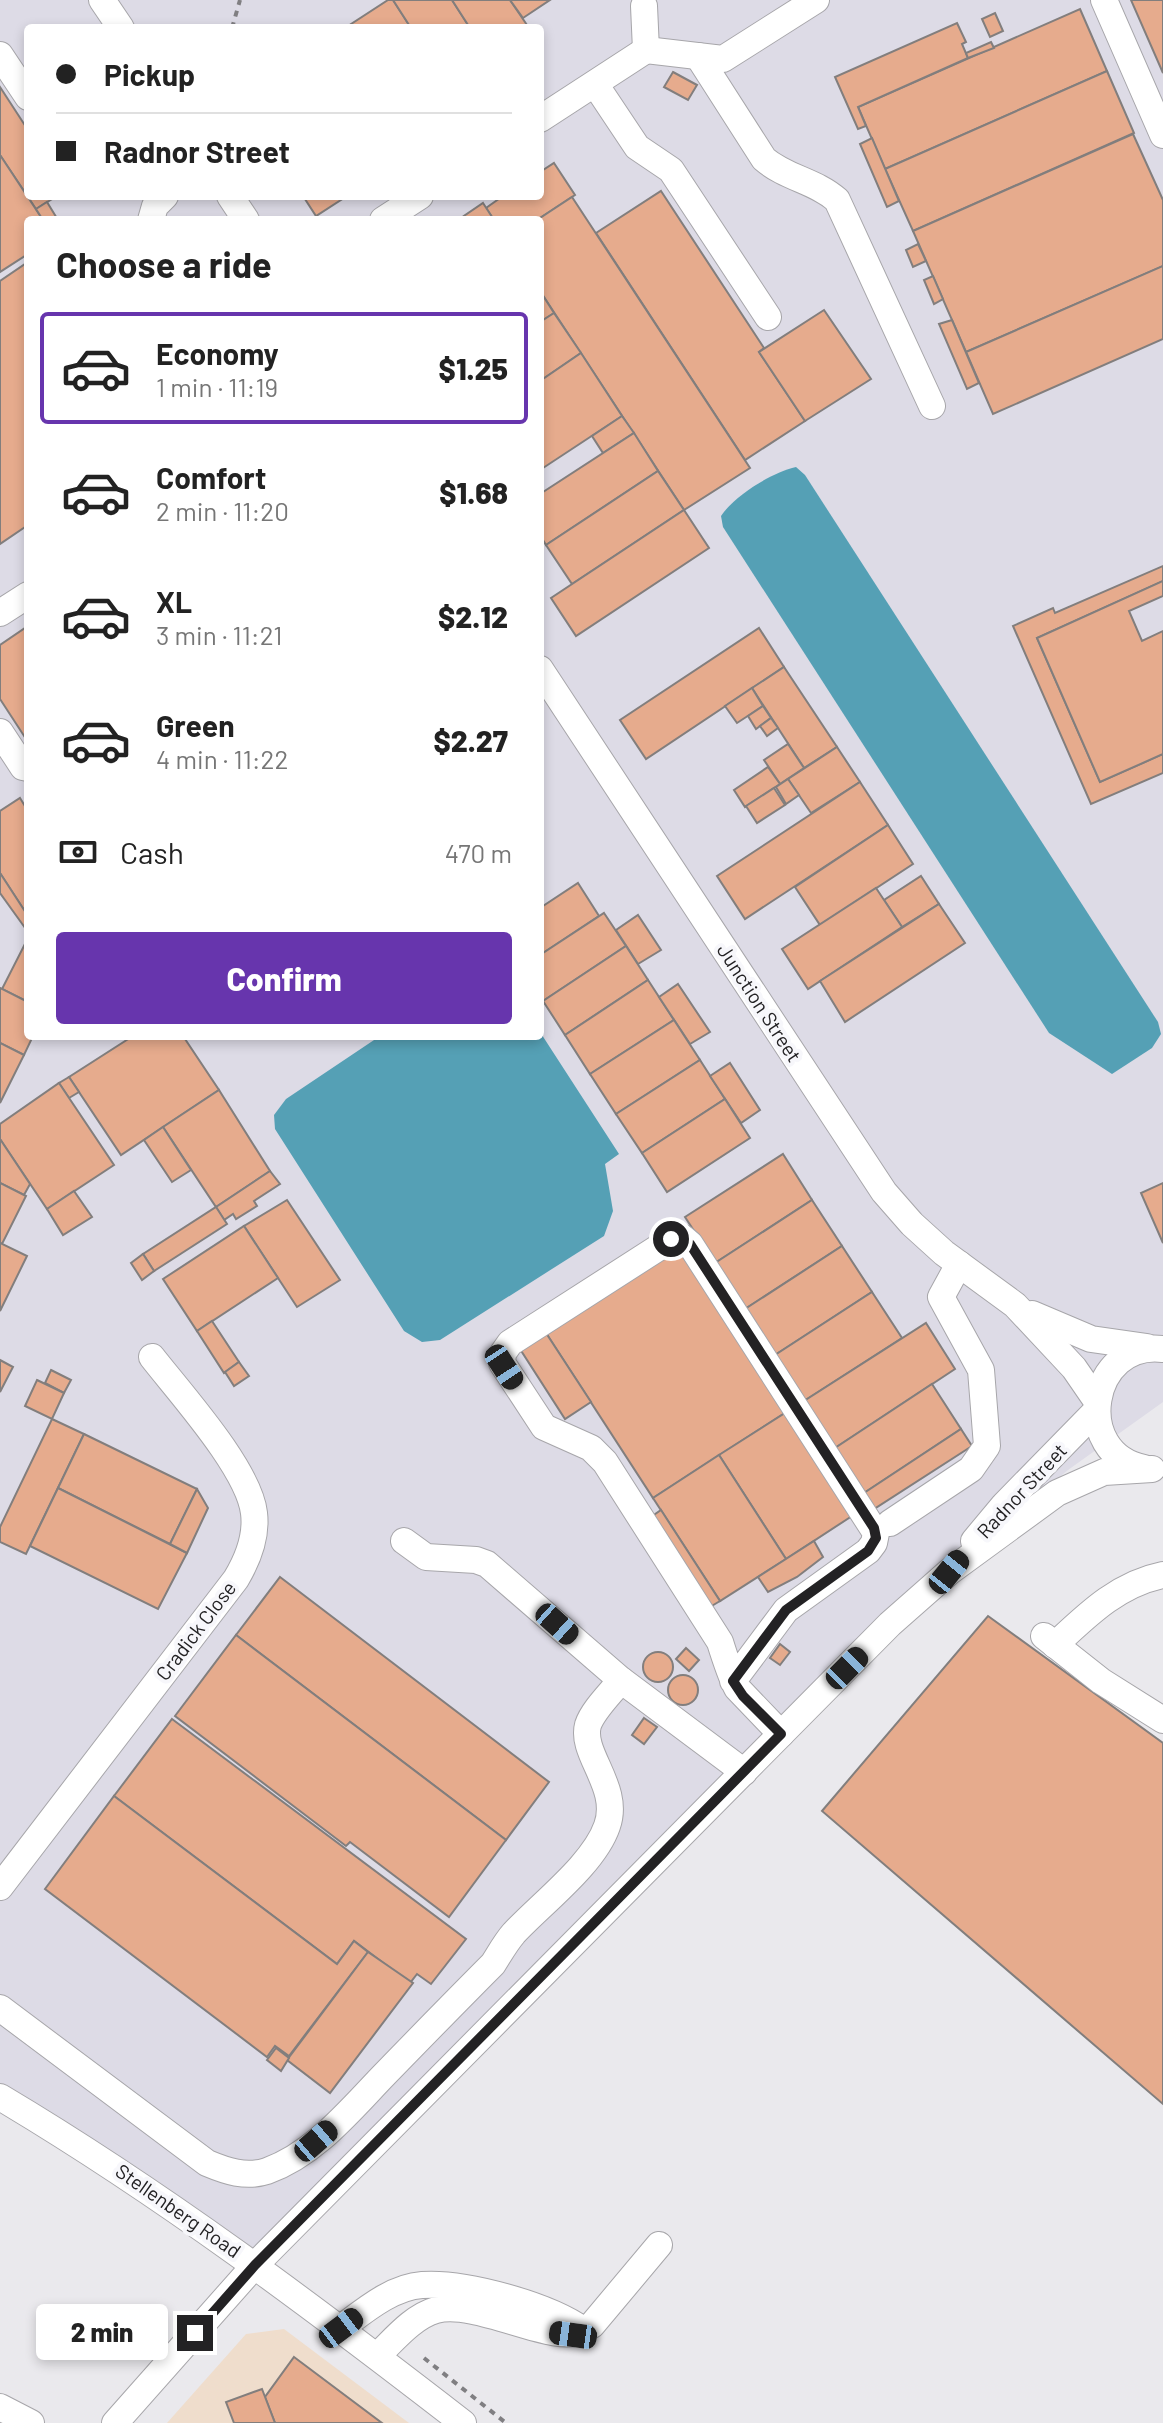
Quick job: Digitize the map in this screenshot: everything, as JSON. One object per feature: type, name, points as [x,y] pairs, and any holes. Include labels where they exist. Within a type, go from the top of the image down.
[{"type":"street","points":[[102,0],[118,24]]},
{"type":"street","points":[[544,116],[646,50],[723,59],[816,0]]},
{"type":"street","points":[[1104,0],[1163,135]]},
{"type":"street","points":[[644,6],[646,50]]},
{"type":"street","points":[[0,55],[24,91]]},
{"type":"street","points":[[698,56],[764,159],[837,200],[932,406]]},
{"type":"street","points":[[595,84],[637,147],[671,170],[768,317]]},
{"type":"street","points":[[389,216],[414,200]]},
{"type":"street","points":[[0,613],[24,598]]},
{"type":"street","name":"Junction Street","points":[[545,686],[872,1175],[912,1224],[1015,1305],[1074,1368],[1096,1406],[1104,1439],[1113,1451],[1124,1460],[1159,1469]]},
{"type":"street","points":[[0,732],[24,767]]},
{"type":"street","points":[[733,1681],[786,1610],[868,1551],[876,1533],[690,1244],[675,1237],[510,1343],[503,1353],[502,1363],[544,1427],[591,1448],[605,1462],[720,1642],[733,1681],[743,1696],[781,1734]]},
{"type":"street","points":[[890,1523],[971,1469],[987,1446],[981,1370],[941,1297],[959,1264]]},
{"type":"street","name":"Junction Street","points":[[1015,1305],[1091,1339],[1159,1348]]},
{"type":"street","name":"Radnor Street","points":[[949,1572],[1004,1505],[1096,1406],[1100,1388],[1113,1367],[1133,1353],[1159,1348]]},
{"type":"street","name":"Cradick Close","points":[[0,1887],[236,1579],[250,1549],[254,1512],[244,1484],[202,1419],[152,1357]]},
{"type":"street","name":"Radnor Street","points":[[115,2423],[255,2265],[890,1624],[949,1572],[1040,1503],[1079,1482],[1112,1470],[1159,1469]]},
{"type":"street","points":[[404,1541],[426,1557],[469,1559],[487,1564],[621,1680],[744,1772]]},
{"type":"street","points":[[1163,1575],[1131,1585],[1049,1640],[1101,1681],[1163,1720]]},
{"type":"street","points":[[0,2008],[207,2163],[243,2174],[263,2172],[298,2155],[338,2121],[493,1964],[511,1936],[597,1846],[608,1824],[611,1806],[608,1789],[589,1742],[588,1725],[621,1680]]},
{"type":"street","name":"Stellenberg Road","points":[[0,2097],[89,2150],[255,2265],[463,2423]]},
{"type":"street","points":[[377,2356],[423,2316],[453,2308],[473,2309],[573,2335],[592,2325],[659,2245]]},
{"type":"street","points":[[341,2328],[370,2306],[400,2290],[421,2285],[456,2287],[509,2299],[555,2315],[583,2330]]},
{"type":"street","points":[[0,2407],[31,2423]]},
{"type":"path","points":[[233,24],[240,0]]},
{"type":"path","points":[[424,2358],[506,2423]]},
{"type":"shaded area","points":[[0,0],[1163,0],[1163,1402],[1068,1470],[947,1571],[260,2265],[0,2095]]},
{"type":"shaded area","points":[[284,2329],[409,2423],[167,2423],[246,2334]]},
{"type":"water","points":[[796,467],[805,475],[1158,1022],[1161,1034],[1152,1048],[1112,1074],[1049,1033],[723,527],[721,516],[735,500],[765,480]]},
{"type":"water","points":[[544,1038],[619,1154],[605,1164],[613,1211],[604,1236],[440,1340],[422,1342],[404,1331],[275,1129],[274,1115],[286,1099],[374,1040]]},
{"type":"building","points":[[388,0],[393,0],[408,24],[351,24]]},
{"type":"building","points":[[393,0],[452,0],[467,24],[408,24]]},
{"type":"building","points":[[452,0],[510,0],[526,24],[467,24]]},
{"type":"building","points":[[510,0],[550,0],[523,18]]},
{"type":"building","points":[[1131,0],[1163,0],[1163,73]]},
{"type":"building","points":[[1080,9],[1107,71],[885,169],[858,107]]},
{"type":"building","points":[[995,13],[1003,31],[990,37],[982,19]]},
{"type":"building","points":[[957,23],[966,42],[962,44],[968,58],[858,107],[866,126],[858,129],[835,77]]},
{"type":"building","points":[[991,42],[994,48],[968,58],[966,53]]},
{"type":"building","points":[[1107,71],[1134,133],[913,231],[885,169]]},
{"type":"building","points":[[673,72],[697,85],[688,100],[664,87]]},
{"type":"building","points":[[0,87],[24,124],[24,191],[0,155]]},
{"type":"building","points":[[1133,134],[1163,200],[1163,266],[966,352],[913,231]]},
{"type":"building","points":[[872,138],[899,201],[887,207],[860,144]]},
{"type":"building","points":[[0,155],[24,191],[24,200],[30,200],[40,216],[24,216],[24,257],[0,272]]},
{"type":"building","points":[[554,163],[575,195],[543,216],[491,216],[486,208],[497,200],[544,200],[544,169]]},
{"type":"building","points":[[661,191],[764,348],[759,352],[805,421],[745,460],[596,233]]},
{"type":"building","points":[[572,197],[750,468],[684,510],[544,297],[543,216]]},
{"type":"building","points":[[30,200],[51,200],[36,209]]},
{"type":"building","points":[[306,200],[341,200],[316,216]]},
{"type":"building","points":[[47,202],[56,216],[40,216],[36,209]]},
{"type":"building","points":[[483,203],[491,216],[464,216]]},
{"type":"building","points":[[918,244],[926,261],[913,267],[906,250]]},
{"type":"building","points":[[24,265],[24,528],[0,544],[0,281]]},
{"type":"building","points":[[1163,266],[1163,339],[993,414],[966,352]]},
{"type":"building","points":[[933,276],[943,299],[934,304],[924,280]]},
{"type":"building","points":[[544,297],[554,313],[544,319]]},
{"type":"building","points":[[824,310],[871,379],[805,421],[759,352]]},
{"type":"building","points":[[554,313],[581,353],[544,378],[544,319]]},
{"type":"building","points":[[952,320],[979,383],[967,389],[939,324]]},
{"type":"building","points":[[581,353],[622,416],[544,467],[544,378]]},
{"type":"building","points":[[622,416],[634,433],[603,453],[592,436]]},
{"type":"building","points":[[634,433],[658,471],[546,545],[544,491]]},
{"type":"building","points":[[658,471],[684,510],[572,584],[546,545]]},
{"type":"building","points":[[684,510],[709,548],[576,636],[551,598]]},
{"type":"building","points":[[1163,566],[1163,581],[1037,638],[1100,782],[1163,754],[1163,773],[1091,804],[1013,626],[1053,608],[1055,613]]},
{"type":"building","points":[[1163,581],[1163,596],[1129,611],[1142,641],[1163,631],[1163,754],[1100,782],[1037,638]]},
{"type":"building","points":[[759,628],[784,667],[646,759],[620,720]]},
{"type":"building","points":[[24,629],[24,736],[0,699],[0,645]]},
{"type":"building","points":[[784,667],[837,747],[804,768],[752,688]]},
{"type":"building","points":[[752,688],[763,706],[737,723],[725,706]]},
{"type":"building","points":[[763,706],[771,718],[756,729],[748,716]]},
{"type":"building","points":[[771,718],[778,728],[767,736],[760,726]]},
{"type":"building","points":[[788,744],[804,768],[780,784],[764,760]]},
{"type":"building","points":[[837,747],[860,782],[811,813],[788,779]]},
{"type":"building","points":[[768,767],[780,784],[745,807],[734,790]]},
{"type":"building","points":[[788,779],[799,795],[786,804],[776,787]]},
{"type":"building","points":[[860,782],[888,825],[745,919],[717,876]]},
{"type":"building","points":[[774,788],[785,805],[757,823],[746,806]]},
{"type":"building","points":[[20,798],[24,804],[24,910],[0,873],[0,811]]},
{"type":"building","points":[[888,825],[913,864],[820,925],[795,887]]},
{"type":"building","points":[[0,873],[24,910],[24,926],[0,893]]},
{"type":"building","points":[[921,876],[939,904],[902,927],[884,900]]},
{"type":"building","points":[[578,883],[599,916],[544,952],[544,905]]},
{"type":"building","points":[[876,888],[902,927],[808,989],[782,949]]},
{"type":"building","points":[[939,904],[965,943],[845,1022],[820,981]]},
{"type":"building","points":[[604,913],[626,946],[544,1000],[544,952]]},
{"type":"building","points":[[638,915],[661,950],[638,964],[616,930]]},
{"type":"building","points":[[24,946],[24,1000],[2,989]]},
{"type":"building","points":[[626,946],[648,980],[565,1035],[544,1000]]},
{"type":"building","points":[[648,980],[674,1020],[590,1074],[565,1035]]},
{"type":"building","points":[[678,984],[710,1032],[690,1044],[659,997]]},
{"type":"building","points":[[0,988],[24,1000],[24,1040],[31,1040],[24,1055],[0,1043]]},
{"type":"building","points":[[674,1020],[700,1060],[616,1114],[590,1074]]},
{"type":"building","points":[[127,1040],[186,1040],[219,1090],[121,1155],[69,1077]]},
{"type":"building","points":[[0,1043],[24,1055],[0,1103]]},
{"type":"building","points":[[700,1060],[725,1099],[642,1153],[616,1114]]},
{"type":"building","points":[[730,1063],[760,1110],[741,1123],[710,1076]]},
{"type":"building","points":[[69,1077],[79,1092],[69,1098],[59,1083]]},
{"type":"building","points":[[59,1083],[114,1165],[47,1209],[0,1139],[0,1124]]},
{"type":"building","points":[[219,1090],[270,1171],[216,1207],[163,1127]]},
{"type":"building","points":[[725,1099],[750,1138],[667,1192],[642,1153]]},
{"type":"building","points":[[163,1127],[191,1170],[172,1182],[144,1140]]},
{"type":"building","points":[[0,1139],[30,1184],[24,1195],[0,1183]]},
{"type":"building","points":[[783,1154],[812,1200],[715,1263],[685,1217]]},
{"type":"building","points":[[270,1171],[280,1184],[254,1201],[257,1206],[236,1219],[233,1214],[224,1220],[216,1207]]},
{"type":"building","points":[[0,1183],[26,1196],[2,1244],[0,1243]]},
{"type":"building","points":[[1163,1183],[1163,1243],[1141,1193]]},
{"type":"building","points":[[74,1191],[92,1217],[63,1235],[47,1209]]},
{"type":"building","points":[[287,1200],[340,1280],[297,1307],[244,1226]]},
{"type":"building","points":[[812,1200],[842,1246],[745,1309],[715,1263]]},
{"type":"building","points":[[216,1207],[227,1224],[154,1271],[143,1254]]},
{"type":"building","points":[[244,1226],[278,1278],[197,1331],[163,1279]]},
{"type":"building","points":[[0,1243],[27,1256],[0,1311]]},
{"type":"building","points":[[842,1246],[872,1292],[775,1355],[745,1309]]},
{"type":"building","points":[[678,1247],[785,1413],[653,1498],[546,1333]]},
{"type":"building","points":[[143,1254],[154,1271],[142,1280],[131,1263]]},
{"type":"building","points":[[872,1292],[902,1338],[804,1401],[775,1355]]},
{"type":"building","points":[[212,1321],[239,1362],[224,1373],[197,1331]]},
{"type":"building","points":[[926,1323],[955,1369],[835,1448],[804,1401]]},
{"type":"building","points":[[546,1333],[591,1402],[565,1419],[520,1349]]},
{"type":"building","points":[[0,1360],[13,1367],[0,1392]]},
{"type":"building","points":[[239,1362],[249,1376],[234,1386],[225,1372]]},
{"type":"building","points":[[51,1370],[71,1380],[64,1393],[45,1383]]},
{"type":"building","points":[[37,1380],[64,1393],[52,1419],[25,1406]]},
{"type":"building","points":[[932,1384],[961,1429],[864,1493],[835,1448]]},
{"type":"building","points":[[785,1413],[852,1516],[786,1559],[719,1455]]},
{"type":"building","points":[[52,1419],[84,1434],[26,1554],[0,1542],[0,1527]]},
{"type":"building","points":[[961,1429],[972,1446],[874,1509],[864,1493]]},
{"type":"building","points":[[84,1434],[197,1489],[170,1544],[58,1488]]},
{"type":"building","points":[[719,1455],[786,1559],[720,1601],[653,1498]]},
{"type":"building","points":[[58,1488],[187,1553],[158,1609],[30,1546]]},
{"type":"building","points":[[197,1489],[208,1508],[187,1553],[170,1544]]},
{"type":"building","points":[[661,1510],[720,1601],[710,1607],[651,1517]]},
{"type":"building","points":[[814,1541],[823,1557],[797,1577],[768,1592],[758,1577]]},
{"type":"building","points":[[280,1577],[549,1782],[506,1840],[236,1635]]},
{"type":"building","points":[[988,1616],[1163,1743],[1163,2104],[822,1811]]},
{"type":"building","points":[[236,1635],[506,1840],[449,1917],[350,1842],[346,1846],[175,1716]]},
{"type":"building","points":[[780,1644],[790,1652],[780,1665],[770,1658]]},
{"type":"building","points":[[686,1648],[699,1660],[689,1671],[676,1659]]},
{"type":"building","points":[[658,1652],[664,1653],[672,1661],[672,1673],[664,1681],[658,1682],[652,1681],[644,1673],[643,1667],[644,1661],[652,1653]]},
{"type":"building","points":[[683,1675],[694,1679],[698,1690],[694,1701],[683,1705],[672,1701],[668,1690],[672,1679]]},
{"type":"building","points":[[644,1718],[657,1727],[644,1744],[632,1735]]},
{"type":"building","points":[[172,1719],[466,1939],[431,1984],[417,1974],[410,1983],[354,1941],[337,1964],[114,1796]]},
{"type":"building","points":[[114,1796],[337,1964],[354,1941],[368,1952],[289,2056],[275,2046],[267,2057],[45,1889]]},
{"type":"building","points":[[368,1952],[413,1983],[330,2093],[287,2060]]},
{"type":"building","points":[[276,2048],[289,2058],[281,2071],[267,2060]]},
{"type":"building","points":[[294,2357],[382,2423],[275,2423],[265,2397]]},
{"type":"building","points":[[262,2389],[275,2423],[234,2423],[226,2402]]},
{"type":"route","points":[[195,2333],[255,2265],[781,1734],[743,1696],[733,1681],[793,1603],[868,1551],[874,1543],[874,1528],[690,1244],[683,1238],[671,1239]]}]
